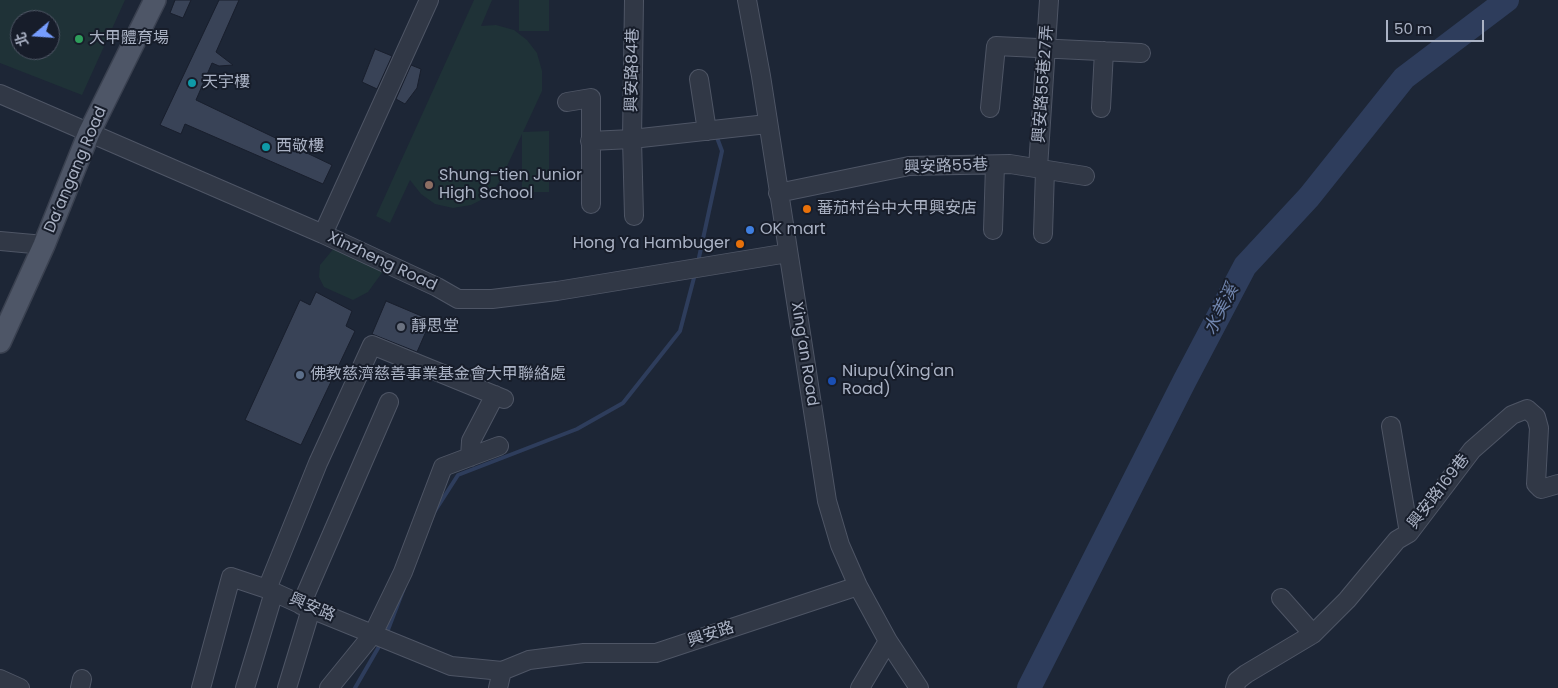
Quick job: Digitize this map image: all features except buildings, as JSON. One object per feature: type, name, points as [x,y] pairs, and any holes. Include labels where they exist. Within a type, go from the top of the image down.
[{"type":"main road","name":"Da’angang Road","points":[[0,342],[44,245],[89,133],[155,0]]},
{"type":"street","points":[[323,234],[429,0]]},
{"type":"street","name":"興安路84巷","points":[[634,0],[632,139],[634,216]]},
{"type":"street","name":"Xing’an Road","points":[[746,0],[761,76],[827,501],[840,545],[858,586],[888,641],[919,688]]},
{"type":"street","name":"興安路55巷27弄","points":[[1043,234],[1042,169],[1049,0]]},
{"type":"street","points":[[990,108],[996,46],[1047,50],[1141,53]]},
{"type":"street","points":[[1101,108],[1104,51]]},
{"type":"street","points":[[699,78],[707,131]]},
{"type":"street","name":"Xinzheng Road","points":[[0,94],[323,234],[437,287],[458,299],[492,299],[557,291],[788,253]]},
{"type":"street","points":[[567,102],[591,98],[591,204]]},
{"type":"street","points":[[590,141],[632,139],[767,124]]},
{"type":"street","name":"興安路55巷","points":[[778,193],[909,166],[1010,164],[1085,176]]},
{"type":"street","points":[[993,230],[995,165]]},
{"type":"street","points":[[0,241],[44,245]]},
{"type":"street","points":[[245,688],[271,590],[318,463],[372,345],[500,397],[471,441],[470,457]]},
{"type":"street","points":[[287,688],[306,607],[389,402]]},
{"type":"street","name":"興安路169巷","points":[[1235,688],[1237,681],[1246,674],[1313,634],[1347,600],[1397,540],[1409,533],[1472,450],[1512,414],[1527,409],[1536,417],[1539,428],[1536,484],[1541,489],[1558,484]]},
{"type":"street","points":[[1391,426],[1409,533]]},
{"type":"street","points":[[328,688],[373,634],[404,572],[443,468],[499,446]]},
{"type":"street","name":"興安路","points":[[201,688],[231,577],[271,590],[306,607],[451,666],[500,680],[529,660],[584,653],[656,653],[858,586]]},
{"type":"street","points":[[1281,598],[1313,634]]},
{"type":"street","points":[[860,688],[888,641]]},
{"type":"street","points":[[0,680],[20,688]]},
{"type":"green space","name":"大甲體育場","points":[[0,0],[125,0],[82,95],[0,63]]},
{"type":"green space","points":[[474,0],[492,0],[481,26],[496,25],[514,30],[527,40],[537,53],[542,71],[542,91],[523,132],[549,131],[549,192],[522,192],[522,134],[500,181],[489,196],[471,205],[453,208],[435,204],[421,194],[410,180],[390,223],[376,216]]},
{"type":"green space","points":[[519,0],[549,0],[549,31],[519,31]]},
{"type":"green space","points":[[335,247],[384,270],[368,292],[353,300],[324,287],[319,277],[320,265]]},
{"type":"waterway","name":"水美溪","points":[[1029,688],[1245,266],[1309,197],[1404,78],[1507,0]]},
{"type":"waterway","points":[[698,262],[722,151],[716,135]]},
{"type":"waterway","points":[[433,514],[458,475],[577,429],[623,403],[680,331],[695,274]]},
{"type":"waterway","points":[[386,635],[404,588]]},
{"type":"waterway","points":[[355,688],[381,643]]},
{"type":"place","name":"大甲體育場","points":[[79,39]]},
{"type":"place","name":"天宇樓","points":[[192,83]]},
{"type":"place","name":"西敬樓","points":[[266,147]]},
{"type":"place","name":"Shung-tien Junior High School","points":[[429,185]]},
{"type":"place","name":"蕃茄村台中大甲興安店","points":[[807,209]]},
{"type":"place","name":"OK mart","points":[[750,230]]},
{"type":"place","name":"Hong Ya Hambuger","points":[[740,244]]},
{"type":"place","name":"靜思堂","points":[[401,327]]},
{"type":"place","name":"佛教慈濟慈善事業基金會大甲聯絡處","points":[[300,375]]},
{"type":"place","name":"Niupu(Xing'an Road)","points":[[832,381]]}]
